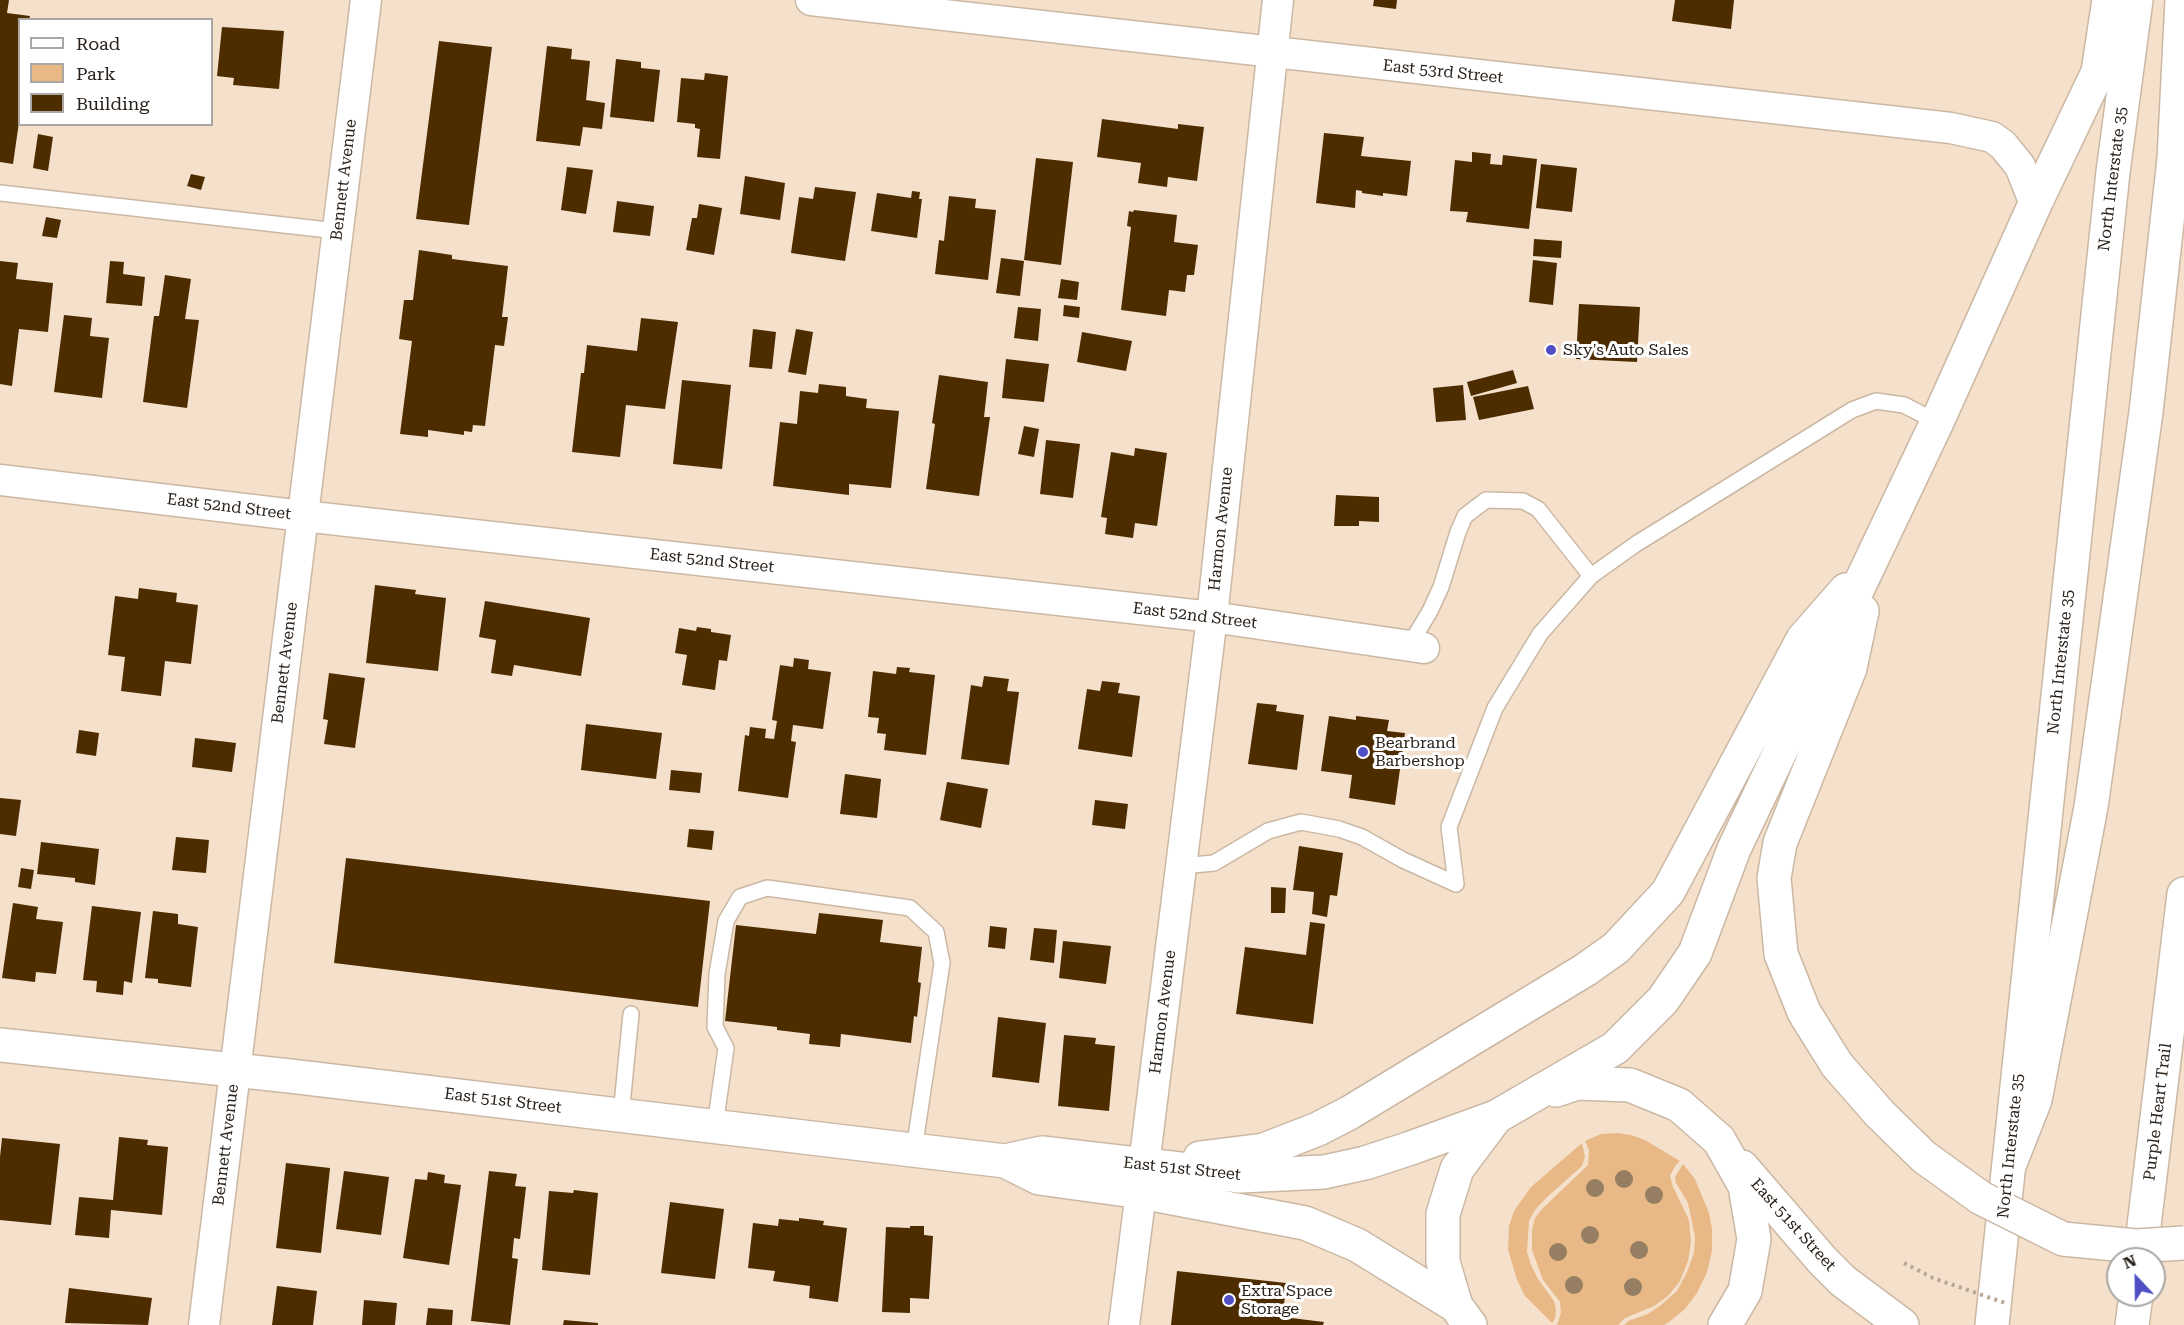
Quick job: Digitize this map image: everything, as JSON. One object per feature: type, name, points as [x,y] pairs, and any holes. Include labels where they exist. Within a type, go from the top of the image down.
[{"type":"main road","points":[[1463,1316],[1443,1262],[1443,1214],[1457,1169],[1496,1117],[1615,1048],[1664,1000],[1695,952],[1734,849],[1937,422],[2035,204],[2098,72],[2109,0]]},
{"type":"main road","name":"North Interstate 35","points":[[2000,1315],[2009,1166],[2112,183],[2136,0]]},
{"type":"main road","points":[[2009,1166],[2035,1100],[2091,807],[2146,412],[2174,159],[2182,0]]},
{"type":"main road","points":[[1872,559],[1850,668],[1780,843],[1774,878],[1781,954],[1804,1012],[1837,1065],[1880,1114],[1924,1157],[1980,1198],[2064,1239],[2136,1246],[2184,1244]]},
{"type":"main road","points":[[1143,1179],[1264,1150],[1318,1129],[1349,1113],[1585,970],[1616,948],[1668,892],[1803,639],[1872,559]]},
{"type":"main road","name":"Purple Heart Trail","points":[[2141,1247],[2184,894]]},
{"type":"main road","name":"East 51st Street","points":[[0,1045],[236,1070],[1005,1161],[1039,1178],[1143,1179],[1324,1172],[1365,1163],[1496,1117]]},
{"type":"main road","points":[[1526,1100],[1577,1083],[1630,1085],[1679,1105],[1719,1140],[1745,1186],[1754,1239],[1744,1291],[1725,1325]]},
{"type":"main road","name":"East 51st Street","points":[[1719,1140],[1822,1260],[1843,1281],[1897,1322]]},
{"type":"main road","name":"East 51st Street","points":[[1143,1179],[1305,1223],[1357,1245],[1463,1316]]},
{"type":"main road","points":[[2132,1325],[2134,1307]]},
{"type":"street","name":"Bennett Avenue","points":[[204,1325],[366,0]]},
{"type":"street","name":"East 53rd Street","points":[[811,0],[1951,128],[1992,137],[2004,145],[2020,166],[2035,204]]},
{"type":"street","name":"Harmon Avenue","points":[[1124,1325],[1212,617],[1278,0]]},
{"type":"street","name":"East 52nd Street","points":[[0,480],[1212,617],[1416,647]]},
{"type":"lane","points":[[0,193],[337,231]]},
{"type":"lane","points":[[1181,866],[1214,863],[1268,831],[1301,822],[1362,837],[1403,860],[1456,884],[1449,827],[1496,708],[1540,634],[1592,576],[1636,544],[1852,410],[1876,401],[1904,405],[1937,422]]},
{"type":"lane","points":[[1416,647],[1441,587],[1465,516],[1486,500],[1522,501],[1538,509],[1592,576]]},
{"type":"lane","points":[[715,1126],[726,1048],[715,1028],[717,974],[726,921],[740,897],[767,888],[910,908],[936,932],[942,963],[914,1150]]},
{"type":"lane","points":[[621,1115],[631,1014]]},
{"type":"path","points":[[1904,1263],[2000,1315]]},
{"type":"green space","points":[[1617,1133],[1645,1140],[1680,1161],[1670,1176],[1689,1220],[1691,1242],[1688,1261],[1680,1281],[1668,1296],[1654,1306],[1625,1318],[1618,1325],[1557,1325],[1561,1313],[1560,1302],[1543,1280],[1532,1250],[1532,1230],[1535,1218],[1588,1165],[1589,1150],[1585,1141],[1601,1134]]},
{"type":"green space","points":[[1582,1143],[1585,1157],[1582,1166],[1547,1197],[1529,1221],[1527,1252],[1538,1279],[1554,1301],[1556,1310],[1552,1323],[1525,1296],[1517,1280],[1508,1250],[1509,1226],[1514,1211],[1531,1187]]},
{"type":"green space","points":[[1683,1164],[1695,1179],[1709,1213],[1712,1251],[1707,1272],[1697,1293],[1685,1309],[1669,1322],[1664,1325],[1624,1325],[1628,1321],[1648,1314],[1677,1291],[1694,1253],[1695,1237],[1688,1203],[1675,1177]]},
{"type":"building","points":[[0,0],[9,0],[7,13],[30,16],[30,18],[18,18],[18,126],[13,164],[0,162]]},
{"type":"building","points":[[1374,0],[1397,0],[1396,9],[1373,6]]},
{"type":"building","points":[[1675,0],[1734,0],[1731,29],[1672,21]]},
{"type":"building","points":[[222,27],[284,31],[279,89],[233,85],[234,78],[217,76]]},
{"type":"building","points":[[439,41],[492,47],[469,225],[416,219]]},
{"type":"building","points":[[547,46],[572,49],[571,59],[590,61],[586,100],[605,103],[602,129],[583,127],[580,146],[536,141]]},
{"type":"building","points":[[616,59],[641,62],[641,68],[660,70],[654,122],[610,117]]},
{"type":"building","points":[[705,73],[728,76],[720,159],[697,157],[700,129],[695,128],[695,124],[677,122],[681,78],[704,80]]},
{"type":"building","points":[[1102,119],[1178,129],[1178,124],[1204,127],[1197,181],[1168,177],[1167,187],[1138,183],[1141,163],[1097,157]]},
{"type":"building","points":[[1324,133],[1364,137],[1361,156],[1411,161],[1407,196],[1383,193],[1383,196],[1356,190],[1355,208],[1316,203]]},
{"type":"building","points":[[38,134],[53,137],[48,171],[33,168]]},
{"type":"building","points":[[1472,152],[1491,154],[1490,164],[1502,165],[1503,155],[1537,159],[1529,229],[1466,222],[1468,212],[1450,211],[1455,160],[1472,162]]},
{"type":"building","points":[[1036,158],[1073,162],[1061,265],[1024,260]]},
{"type":"building","points":[[1541,164],[1577,168],[1572,212],[1536,208]]},
{"type":"building","points":[[567,167],[593,170],[586,214],[561,210]]},
{"type":"building","points":[[191,174],[205,177],[201,190],[187,186]]},
{"type":"building","points":[[745,176],[785,183],[780,220],[740,214]]},
{"type":"building","points":[[815,187],[856,192],[845,261],[791,253],[799,197],[813,199]]},
{"type":"building","points":[[912,191],[920,192],[919,199],[922,199],[917,238],[871,231],[877,193],[911,198]]},
{"type":"building","points":[[949,196],[976,199],[975,208],[996,210],[988,280],[935,274],[939,240],[944,241]]},
{"type":"building","points":[[617,201],[654,206],[650,236],[613,232]]},
{"type":"building","points":[[699,204],[722,208],[714,255],[686,250],[692,218],[697,218]]},
{"type":"building","points":[[1129,211],[1177,215],[1174,242],[1198,245],[1194,275],[1187,275],[1185,292],[1169,290],[1166,316],[1121,310],[1131,227],[1127,226]]},
{"type":"building","points":[[46,217],[61,220],[57,238],[42,236]]},
{"type":"building","points":[[1534,239],[1562,241],[1561,258],[1533,256]]},
{"type":"building","points":[[419,250],[452,255],[452,259],[508,266],[502,317],[508,317],[504,346],[495,345],[485,426],[473,425],[472,432],[464,431],[464,435],[428,430],[428,437],[400,434],[412,341],[399,339],[404,300],[413,300]]},
{"type":"building","points":[[1001,258],[1024,261],[1020,296],[996,293]]},
{"type":"building","points":[[1533,260],[1557,263],[1553,305],[1529,302]]},
{"type":"building","points":[[0,261],[18,263],[16,279],[53,283],[48,332],[19,329],[12,386],[0,384]]},
{"type":"building","points":[[110,261],[124,262],[123,274],[145,277],[142,306],[106,303]]},
{"type":"building","points":[[165,275],[191,279],[185,319],[199,320],[187,408],[143,402],[154,316],[159,316]]},
{"type":"building","points":[[1061,279],[1079,282],[1077,300],[1058,298]]},
{"type":"building","points":[[1579,304],[1640,307],[1637,362],[1576,359]]},
{"type":"building","points":[[1064,305],[1080,307],[1079,318],[1063,316]]},
{"type":"building","points":[[1018,307],[1041,309],[1038,341],[1014,338]]},
{"type":"building","points":[[64,315],[92,318],[90,336],[109,338],[102,398],[54,392]]},
{"type":"building","points":[[641,318],[678,322],[665,409],[626,405],[620,457],[572,452],[581,373],[584,373],[587,345],[637,351]]},
{"type":"building","points":[[753,329],[776,332],[772,369],[749,367]]},
{"type":"building","points":[[796,329],[813,332],[806,375],[788,372]]},
{"type":"building","points":[[1082,332],[1132,341],[1126,371],[1077,362]]},
{"type":"building","points":[[1006,359],[1049,364],[1044,402],[1002,398]]},
{"type":"building","points":[[1513,370],[1517,383],[1471,396],[1467,382]]},
{"type":"building","points":[[939,375],[988,382],[984,417],[990,417],[979,496],[926,489]]},
{"type":"building","points":[[682,380],[731,385],[722,469],[673,464]]},
{"type":"building","points":[[819,384],[846,387],[846,396],[867,399],[866,408],[899,411],[891,488],[849,484],[849,495],[773,486],[780,422],[797,424],[800,391],[818,393]]},
{"type":"building","points":[[1463,385],[1466,420],[1436,422],[1433,388]]},
{"type":"building","points":[[1528,386],[1534,409],[1479,420],[1473,397]]},
{"type":"building","points":[[1024,426],[1039,429],[1034,457],[1018,454]]},
{"type":"building","points":[[1046,440],[1080,444],[1073,498],[1040,494]]},
{"type":"building","points":[[1135,448],[1167,453],[1157,526],[1135,523],[1133,538],[1105,534],[1107,518],[1101,517],[1111,452],[1134,456]]},
{"type":"building","points":[[1336,495],[1379,497],[1379,522],[1359,521],[1359,526],[1334,526]]},
{"type":"building","points":[[375,585],[416,590],[415,594],[446,598],[438,671],[366,663]]},
{"type":"building","points":[[139,588],[177,593],[176,602],[198,605],[191,664],[165,661],[161,696],[121,691],[125,657],[108,655],[115,596],[138,599]]},
{"type":"building","points":[[485,601],[590,618],[581,676],[514,665],[512,676],[491,673],[496,640],[479,637]]},
{"type":"building","points":[[697,627],[731,635],[727,661],[719,660],[715,690],[682,685],[687,655],[675,653],[679,628],[696,631]]},
{"type":"building","points":[[794,658],[809,660],[808,669],[831,672],[823,729],[793,725],[791,741],[796,742],[788,798],[738,791],[745,735],[749,736],[750,727],[766,729],[765,738],[774,739],[777,721],[772,720],[780,665],[793,667]]},
{"type":"building","points":[[897,667],[910,668],[909,672],[935,675],[926,755],[884,750],[886,734],[877,733],[879,718],[868,717],[873,671],[896,674]]},
{"type":"building","points":[[329,673],[365,678],[355,748],[324,744],[328,720],[323,719]]},
{"type":"building","points":[[984,676],[1009,679],[1007,691],[1019,692],[1009,765],[961,759],[971,685],[982,687]]},
{"type":"building","points":[[1102,681],[1120,683],[1118,693],[1140,696],[1132,757],[1078,749],[1087,689],[1100,691]]},
{"type":"building","points":[[1257,703],[1277,705],[1276,711],[1304,715],[1297,770],[1248,764]]},
{"type":"building","name":"Bearbrand Barbershop","points":[[1329,716],[1356,720],[1356,716],[1389,720],[1387,731],[1405,733],[1395,805],[1349,798],[1352,775],[1321,771]]},
{"type":"building","points":[[586,724],[662,733],[656,779],[581,770]]},
{"type":"building","points":[[79,730],[99,733],[96,756],[76,753]]},
{"type":"building","points":[[195,738],[236,743],[232,772],[192,767]]},
{"type":"building","points":[[671,770],[702,773],[700,793],[669,790]]},
{"type":"building","points":[[845,774],[881,779],[877,818],[840,814]]},
{"type":"building","points":[[947,782],[988,789],[981,828],[940,820]]},
{"type":"building","points":[[0,798],[21,800],[16,836],[0,834]]},
{"type":"building","points":[[1095,800],[1128,804],[1125,829],[1092,825]]},
{"type":"building","points":[[689,829],[714,831],[712,850],[687,847]]},
{"type":"building","points":[[176,837],[209,840],[206,873],[172,870]]},
{"type":"building","points":[[41,842],[99,849],[95,885],[75,882],[75,878],[37,874]]},
{"type":"building","points":[[1299,846],[1343,853],[1337,896],[1330,895],[1327,917],[1312,914],[1314,892],[1293,890]]},
{"type":"building","points":[[346,858],[710,901],[698,1007],[334,963]]},
{"type":"building","points":[[21,868],[34,870],[31,889],[18,887]]},
{"type":"building","points":[[1271,887],[1286,888],[1285,913],[1271,913]]},
{"type":"building","points":[[13,903],[38,907],[36,919],[63,922],[56,974],[36,972],[35,982],[2,978]]},
{"type":"building","points":[[92,906],[141,912],[132,983],[124,981],[123,995],[96,992],[97,981],[83,980]]},
{"type":"building","points":[[153,911],[178,914],[178,924],[198,927],[191,987],[158,983],[158,979],[145,978]]},
{"type":"building","points":[[819,913],[883,920],[880,942],[922,947],[918,982],[921,983],[911,1043],[841,1034],[840,1047],[809,1044],[810,1034],[777,1030],[777,1027],[725,1021],[736,925],[816,934]]},
{"type":"building","points":[[1310,922],[1325,924],[1313,1024],[1236,1014],[1245,947],[1306,955]]},
{"type":"building","points":[[990,926],[1007,928],[1005,949],[988,947]]},
{"type":"building","points":[[1034,928],[1057,930],[1054,963],[1030,960]]},
{"type":"building","points":[[1063,941],[1111,946],[1106,984],[1059,978]]},
{"type":"building","points":[[998,1017],[1046,1023],[1039,1083],[992,1077]]},
{"type":"building","points":[[1064,1035],[1096,1038],[1095,1044],[1115,1046],[1109,1111],[1058,1106]]},
{"type":"building","points":[[119,1137],[148,1140],[147,1145],[168,1147],[162,1215],[111,1210],[109,1238],[75,1235],[79,1197],[113,1200]]},
{"type":"building","points":[[2,1138],[60,1144],[51,1225],[0,1220]]},
{"type":"building","points":[[286,1163],[330,1168],[321,1253],[276,1248]]},
{"type":"building","points":[[344,1171],[389,1177],[381,1235],[336,1229]]},
{"type":"building","points":[[489,1171],[517,1174],[515,1186],[526,1187],[520,1239],[514,1238],[512,1258],[518,1259],[510,1325],[471,1321]]},
{"type":"building","points":[[428,1172],[445,1175],[444,1183],[461,1185],[449,1265],[403,1258],[415,1179],[427,1180]]},
{"type":"building","points":[[574,1190],[598,1193],[590,1275],[542,1270],[549,1191],[573,1193]]},
{"type":"building","points":[[670,1202],[724,1209],[715,1279],[661,1273]]},
{"type":"building","points":[[799,1218],[824,1221],[823,1225],[847,1228],[838,1302],[809,1298],[810,1286],[773,1281],[775,1271],[748,1268],[753,1223],[778,1226],[779,1219],[799,1221]]},
{"type":"building","points":[[910,1226],[924,1226],[924,1235],[933,1236],[929,1299],[910,1298],[910,1313],[882,1312],[886,1227],[910,1228]]},
{"type":"building","name":"Extra Space Storage","points":[[1177,1271],[1286,1283],[1283,1317],[1324,1322],[1323,1325],[1171,1325]]},
{"type":"building","points":[[277,1286],[317,1291],[313,1325],[272,1325]]},
{"type":"building","points":[[69,1288],[152,1298],[148,1325],[65,1323]]},
{"type":"building","points":[[364,1300],[397,1303],[395,1325],[362,1325]]},
{"type":"building","points":[[428,1308],[453,1310],[452,1325],[426,1325]]},
{"type":"building","points":[[564,1320],[598,1323],[598,1325],[563,1325]]},
{"type":"place","name":"Sky's Auto Sales","points":[[1551,350]]},
{"type":"place","name":"Bearbrand Barbershop","points":[[1363,752]]},
{"type":"place","name":"Extra Space Storage","points":[[1229,1300]]}]
